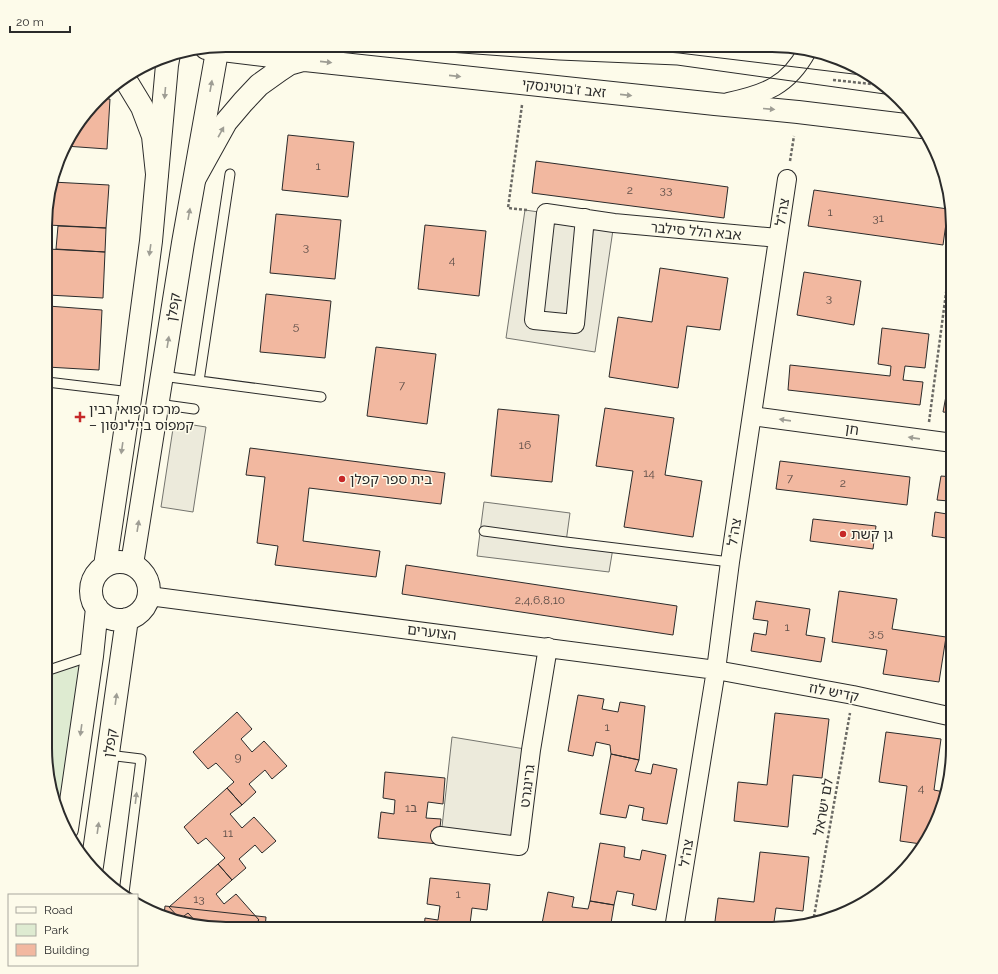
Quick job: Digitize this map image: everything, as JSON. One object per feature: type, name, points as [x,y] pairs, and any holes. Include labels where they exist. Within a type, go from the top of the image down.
[{"type":"street","name":"קפלן","points":[[132,564],[183,243],[195,178],[213,52]]},
{"type":"street","name":"זאב ז'בוטינסקי","points":[[244,52],[305,60],[798,112],[915,126]]},
{"type":"street","points":[[715,104],[744,98],[774,87],[791,75],[805,55]]},
{"type":"street","points":[[195,178],[226,122],[259,85],[289,64],[305,60]]},
{"type":"street","points":[[105,566],[131,392],[151,241],[168,62]]},
{"type":"street","points":[[127,82],[142,107],[153,136],[157,174]]},
{"type":"street","name":"צה\"ל","points":[[675,922],[716,670],[730,562],[787,179]]},
{"type":"street","points":[[546,213],[534,320],[575,324],[585,218]]},
{"type":"street","name":"אבא הלל סילבר","points":[[546,213],[614,223],[778,238]]},
{"type":"street","name":"חן","points":[[752,416],[946,442]]},
{"type":"street","points":[[118,562],[132,564],[140,570],[146,578],[149,587],[149,596],[146,605],[140,612],[131,618],[122,620],[113,619],[104,615],[92,600],[91,590],[93,581],[97,573],[105,566],[118,562]]},
{"type":"street","name":"הצוערים","points":[[149,596],[716,670]]},
{"type":"street","points":[[68,821],[92,656],[97,608]]},
{"type":"street","name":"קפלן","points":[[93,860],[127,619]]},
{"type":"street","name":"גרינגרט","points":[[440,836],[519,846],[531,750],[548,647]]},
{"type":"street","name":"קדיש לוז","points":[[716,670],[853,695],[946,716]]},
{"type":"lane","points":[[199,381],[230,174]]},
{"type":"lane","points":[[162,376],[322,397]]},
{"type":"lane","points":[[52,383],[131,392]]},
{"type":"lane","points":[[158,404],[194,409]]},
{"type":"lane","points":[[484,531],[730,562]]},
{"type":"lane","points":[[52,669],[92,656]]},
{"type":"lane","points":[[108,755],[140,759],[124,889]]},
{"type":"path","points":[[833,80],[873,84]]},
{"type":"path","points":[[522,105],[508,208],[546,213]]},
{"type":"path","name":"צה\"ל","points":[[787,179],[794,136]]},
{"type":"path","points":[[926,440],[946,299]]},
{"type":"path","name":"לם ישראל","points":[[814,917],[853,695]]},
{"type":"green space","points":[[92,656],[68,821],[61,804],[53,771],[52,669]]},
{"type":"shaded area","points":[[525,210],[614,223],[595,352],[506,338]]},
{"type":"shaded area","points":[[174,422],[206,427],[193,512],[161,507]]},
{"type":"shaded area","points":[[484,502],[570,513],[566,542],[613,548],[609,572],[477,556]]},
{"type":"shaded area","points":[[452,737],[531,750],[519,846],[441,836]]},
{"type":"building","points":[[107,99],[110,99],[107,149],[71,146],[81,129],[95,111]]},
{"type":"building","points":[[288,135],[354,142],[348,197],[282,190]]},
{"type":"building","points":[[536,161],[728,187],[724,218],[532,193]]},
{"type":"building","points":[[58,182],[109,185],[106,228],[52,225],[53,203]]},
{"type":"building","points":[[814,190],[945,209],[946,223],[943,245],[808,226]]},
{"type":"building","points":[[276,214],[341,220],[335,279],[270,273]]},
{"type":"building","points":[[425,225],[486,231],[479,296],[418,289]]},
{"type":"building","points":[[58,226],[106,228],[105,252],[56,249]]},
{"type":"building","points":[[52,249],[105,252],[103,298],[52,295]]},
{"type":"building","points":[[660,268],[728,278],[720,330],[687,326],[678,388],[609,377],[618,317],[652,322]]},
{"type":"building","points":[[804,272],[861,281],[854,325],[797,315]]},
{"type":"building","points":[[266,294],[331,301],[325,358],[260,352]]},
{"type":"building","points":[[52,306],[102,310],[99,370],[52,367]]},
{"type":"building","points":[[882,328],[929,334],[925,368],[905,366],[903,380],[923,382],[920,405],[788,390],[790,365],[890,376],[891,366],[878,364]]},
{"type":"building","points":[[376,347],[436,354],[427,424],[367,416]]},
{"type":"building","points":[[946,396],[946,412],[943,412]]},
{"type":"building","points":[[605,408],[674,418],[665,475],[702,481],[693,537],[624,527],[633,471],[596,466]]},
{"type":"building","points":[[498,409],[559,415],[552,482],[491,476]]},
{"type":"building","points":[[250,448],[445,473],[441,504],[309,488],[303,541],[380,551],[376,577],[275,565],[278,546],[257,543],[265,477],[246,475]]},
{"type":"building","points":[[780,461],[910,477],[907,505],[776,489]]},
{"type":"building","points":[[941,476],[946,476],[946,501],[937,500]]},
{"type":"building","points":[[935,512],[946,514],[946,538],[932,536]]},
{"type":"building","name":"גן קשת","points":[[813,519],[876,526],[873,549],[810,541]]},
{"type":"building","points":[[406,565],[677,606],[673,635],[402,594]]},
{"type":"building","points":[[839,591],[897,599],[892,629],[946,637],[939,682],[883,674],[887,650],[832,642]]},
{"type":"building","points":[[756,601],[810,609],[806,635],[825,638],[821,662],[751,651],[754,633],[766,635],[768,621],[753,619]]},
{"type":"building","points":[[578,695],[604,699],[602,709],[618,712],[620,702],[645,706],[639,760],[611,754],[610,745],[596,742],[593,756],[568,751]]},
{"type":"building","points":[[237,712],[252,729],[241,739],[252,752],[264,741],[287,766],[272,779],[265,770],[249,784],[256,792],[242,805],[227,788],[234,782],[216,763],[208,769],[193,752]]},
{"type":"building","points":[[775,713],[829,719],[822,778],[793,775],[788,827],[734,821],[738,782],[767,785]]},
{"type":"building","points":[[886,732],[941,739],[934,790],[940,791],[933,815],[918,844],[900,841],[907,786],[879,782]]},
{"type":"building","points":[[611,754],[639,760],[635,771],[651,774],[653,764],[677,769],[667,824],[642,820],[644,808],[629,805],[626,818],[600,814]]},
{"type":"building","points":[[385,772],[445,778],[443,804],[428,802],[426,818],[441,819],[438,844],[378,838],[381,812],[394,814],[395,800],[383,798]]},
{"type":"building","points":[[227,788],[242,805],[230,814],[242,828],[254,817],[276,841],[262,853],[255,845],[239,859],[246,868],[232,880],[218,864],[225,858],[206,838],[198,844],[184,827]]},
{"type":"building","points":[[600,843],[625,847],[624,857],[640,860],[642,850],[666,855],[656,910],[632,905],[634,894],[617,891],[614,905],[590,901]]},
{"type":"building","points":[[760,852],[809,857],[803,911],[776,908],[774,922],[715,922],[718,898],[754,902]]},
{"type":"building","points":[[218,864],[232,880],[216,894],[224,904],[236,894],[259,920],[257,922],[203,921],[194,919],[188,913],[183,917],[176,915],[169,907]]},
{"type":"building","points":[[430,878],[490,884],[487,910],[472,908],[470,922],[425,922],[425,918],[438,920],[440,906],[427,904]]},
{"type":"building","points":[[548,892],[574,897],[572,907],[588,909],[590,901],[614,905],[611,922],[542,922]]},
{"type":"building","points":[[165,906],[266,917],[266,922],[203,921],[164,911]]},
{"type":"tram line","points":[[448,52],[559,60],[677,65],[886,94]]},
{"type":"tram line","points":[[667,52],[858,75]]},
{"type":"place","name":"מרכז רפואי רבין – קמפוס ביילינסון","points":[[80,417]]},
{"type":"place","name":"בית ספר קפלן","points":[[342,479]]},
{"type":"place","name":"גן קשת","points":[[843,534]]}]
